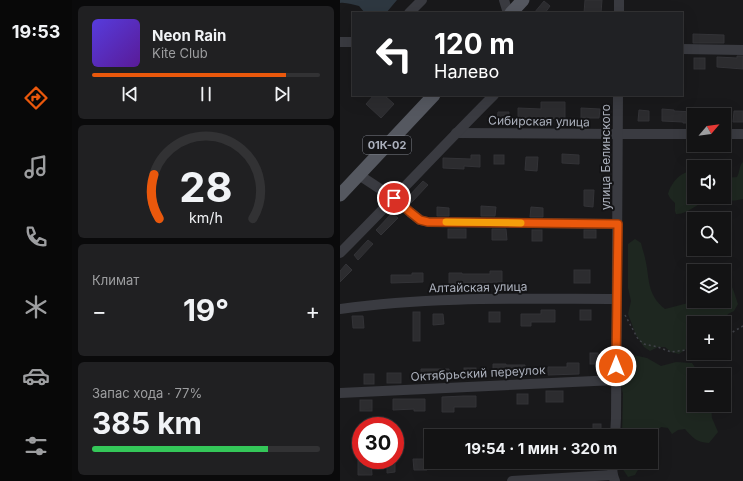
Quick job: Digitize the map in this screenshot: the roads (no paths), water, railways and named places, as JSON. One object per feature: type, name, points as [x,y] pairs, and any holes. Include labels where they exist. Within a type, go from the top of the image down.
[{"type":"main road","points":[[512,12],[523,0]]},
{"type":"main road","name":"01К-02","points":[[340,195],[433,96]]},
{"type":"street","points":[[410,12],[422,0]]},
{"type":"street","points":[[504,0],[508,12]]},
{"type":"street","points":[[619,0],[619,12]]},
{"type":"street","points":[[340,42],[352,42]]},
{"type":"street","points":[[683,49],[743,50]]},
{"type":"street","points":[[340,253],[493,96]]},
{"type":"street","name":"улица Белинского","points":[[615,429],[618,96]]},
{"type":"street","name":"Сибирская улица","points":[[456,133],[687,134]]},
{"type":"street","points":[[731,134],[743,134]]},
{"type":"street","points":[[359,175],[394,198],[420,220],[428,222],[618,224]]},
{"type":"street","name":"Алтайская улица","points":[[340,309],[372,304],[457,299],[617,299]]},
{"type":"street","name":"Октябрьский переулок","points":[[340,393],[616,380]]},
{"type":"street","points":[[512,481],[614,478]]}]
